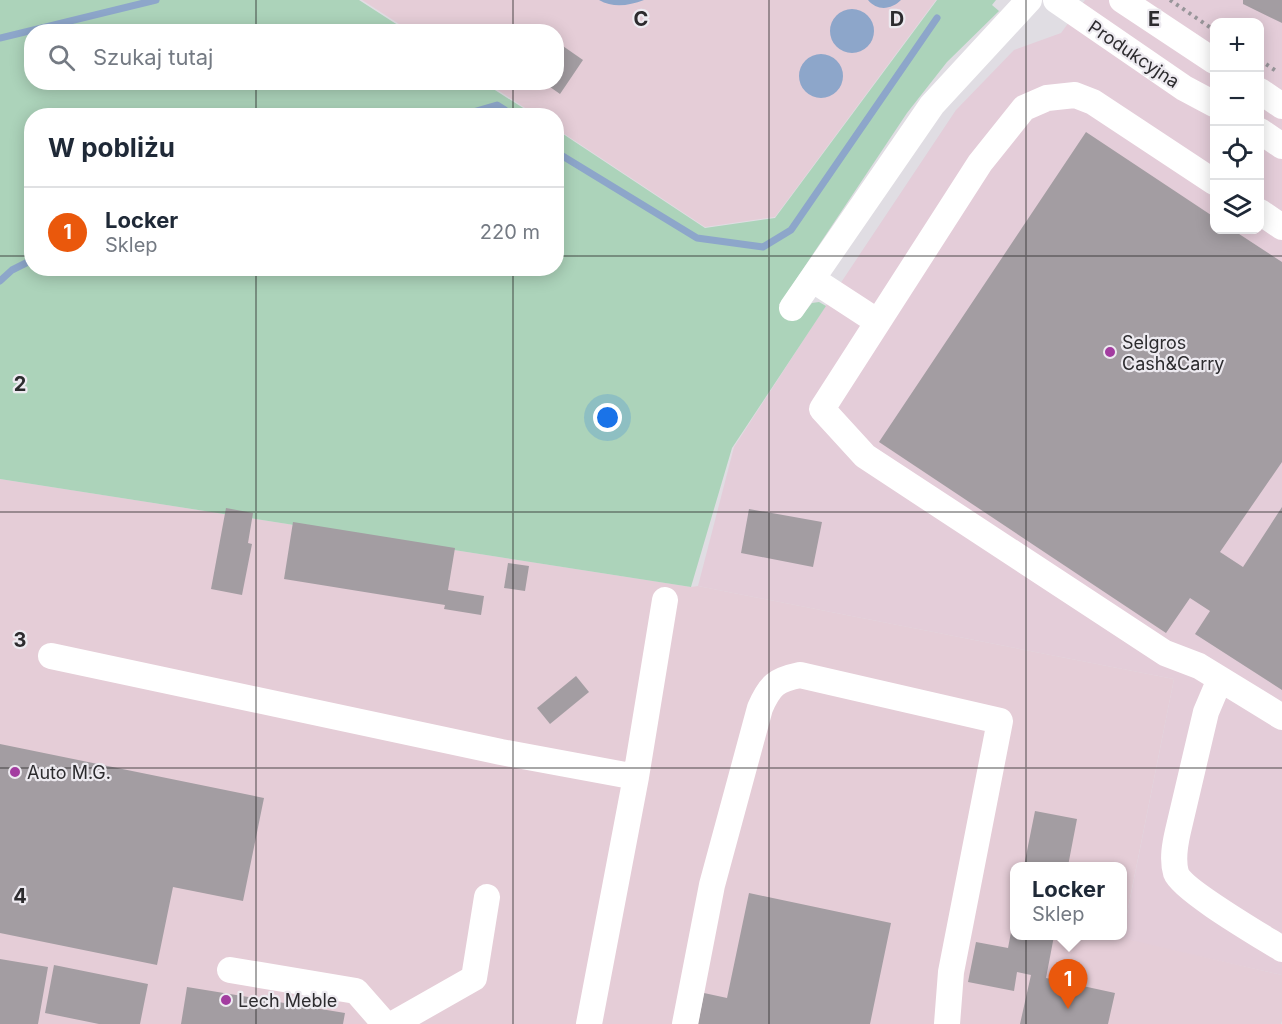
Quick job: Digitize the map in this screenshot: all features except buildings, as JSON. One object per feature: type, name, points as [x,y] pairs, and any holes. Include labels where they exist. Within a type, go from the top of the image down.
[{"type":"street","points":[[792,309],[932,105],[1029,0]]},
{"type":"street","name":"Produkcyjna","points":[[1056,0],[1184,88],[1210,101]]},
{"type":"street","points":[[1122,0],[1210,58]]},
{"type":"street","points":[[1264,94],[1282,106]]},
{"type":"street","points":[[1210,180],[1093,102],[1075,95],[1047,98],[1024,108],[980,163],[822,409],[865,456],[1165,653],[1199,666],[1282,717]]},
{"type":"street","points":[[1264,134],[1282,146]]},
{"type":"street","points":[[1264,215],[1282,227]]},
{"type":"street","points":[[812,279],[878,322]]},
{"type":"street","points":[[589,1024],[636,777],[664,600]]},
{"type":"street","points":[[51,656],[501,752],[636,777]]},
{"type":"street","points":[[685,1024],[712,885],[760,708],[768,690],[783,679],[800,675],[1000,721],[951,972],[947,1024]]},
{"type":"street","points":[[1220,679],[1206,712],[1174,849],[1176,874],[1191,889],[1282,949]]},
{"type":"street","points":[[393,1024],[474,978],[487,897]]},
{"type":"street","points":[[230,970],[356,991],[385,1024]]},
{"type":"path","points":[[1170,0],[1210,27]]},
{"type":"path","points":[[1264,63],[1282,75]]},
{"type":"shaded area","points":[[362,0],[936,0],[775,217],[705,227],[564,134],[564,108],[525,108],[498,90],[564,90],[564,24],[399,24]]},
{"type":"shaded area","points":[[1085,0],[1282,0],[1282,975],[1126,940],[1127,914],[1174,679],[698,586],[734,447],[956,110],[1014,50],[1061,33]]},
{"type":"shaded area","points":[[0,479],[691,587],[698,586],[1174,679],[1127,913],[1127,862],[1010,862],[1010,940],[1127,939],[1282,975],[1281,1024],[0,1024]]},
{"type":"green space","points":[[0,0],[359,0],[396,24],[24,24],[24,90],[495,90],[523,108],[24,108],[24,276],[564,276],[564,135],[705,228],[775,218],[937,0],[996,0],[992,5],[999,11],[947,62],[907,113],[779,305],[800,318],[812,303],[819,302],[826,306],[732,448],[691,587],[0,479]]},
{"type":"water","points":[[599,0],[644,0],[621,5]]},
{"type":"water","points":[[868,0],[901,0],[893,6],[884,8]]},
{"type":"water","points":[[852,9],[867,16],[874,31],[867,46],[852,53],[837,46],[830,31],[837,16]]},
{"type":"water","points":[[821,54],[836,61],[843,76],[836,91],[821,98],[806,91],[799,76],[806,61]]},
{"type":"waterway","points":[[57,24],[156,0]]},
{"type":"waterway","points":[[564,157],[697,238],[763,247],[791,230],[937,18]]},
{"type":"waterway","points":[[0,38],[24,32]]},
{"type":"waterway","points":[[487,108],[497,105],[502,108]]},
{"type":"waterway","points":[[0,281],[12,270],[24,264]]},
{"type":"place","name":"Selgros Cash&Carry","points":[[1110,352]]},
{"type":"place","name":"Auto M.G.","points":[[15,772]]},
{"type":"place","name":"Lech Meble","points":[[226,1000]]},
{"type":"place","name":"Locker","points":[[1068,1009]]}]
